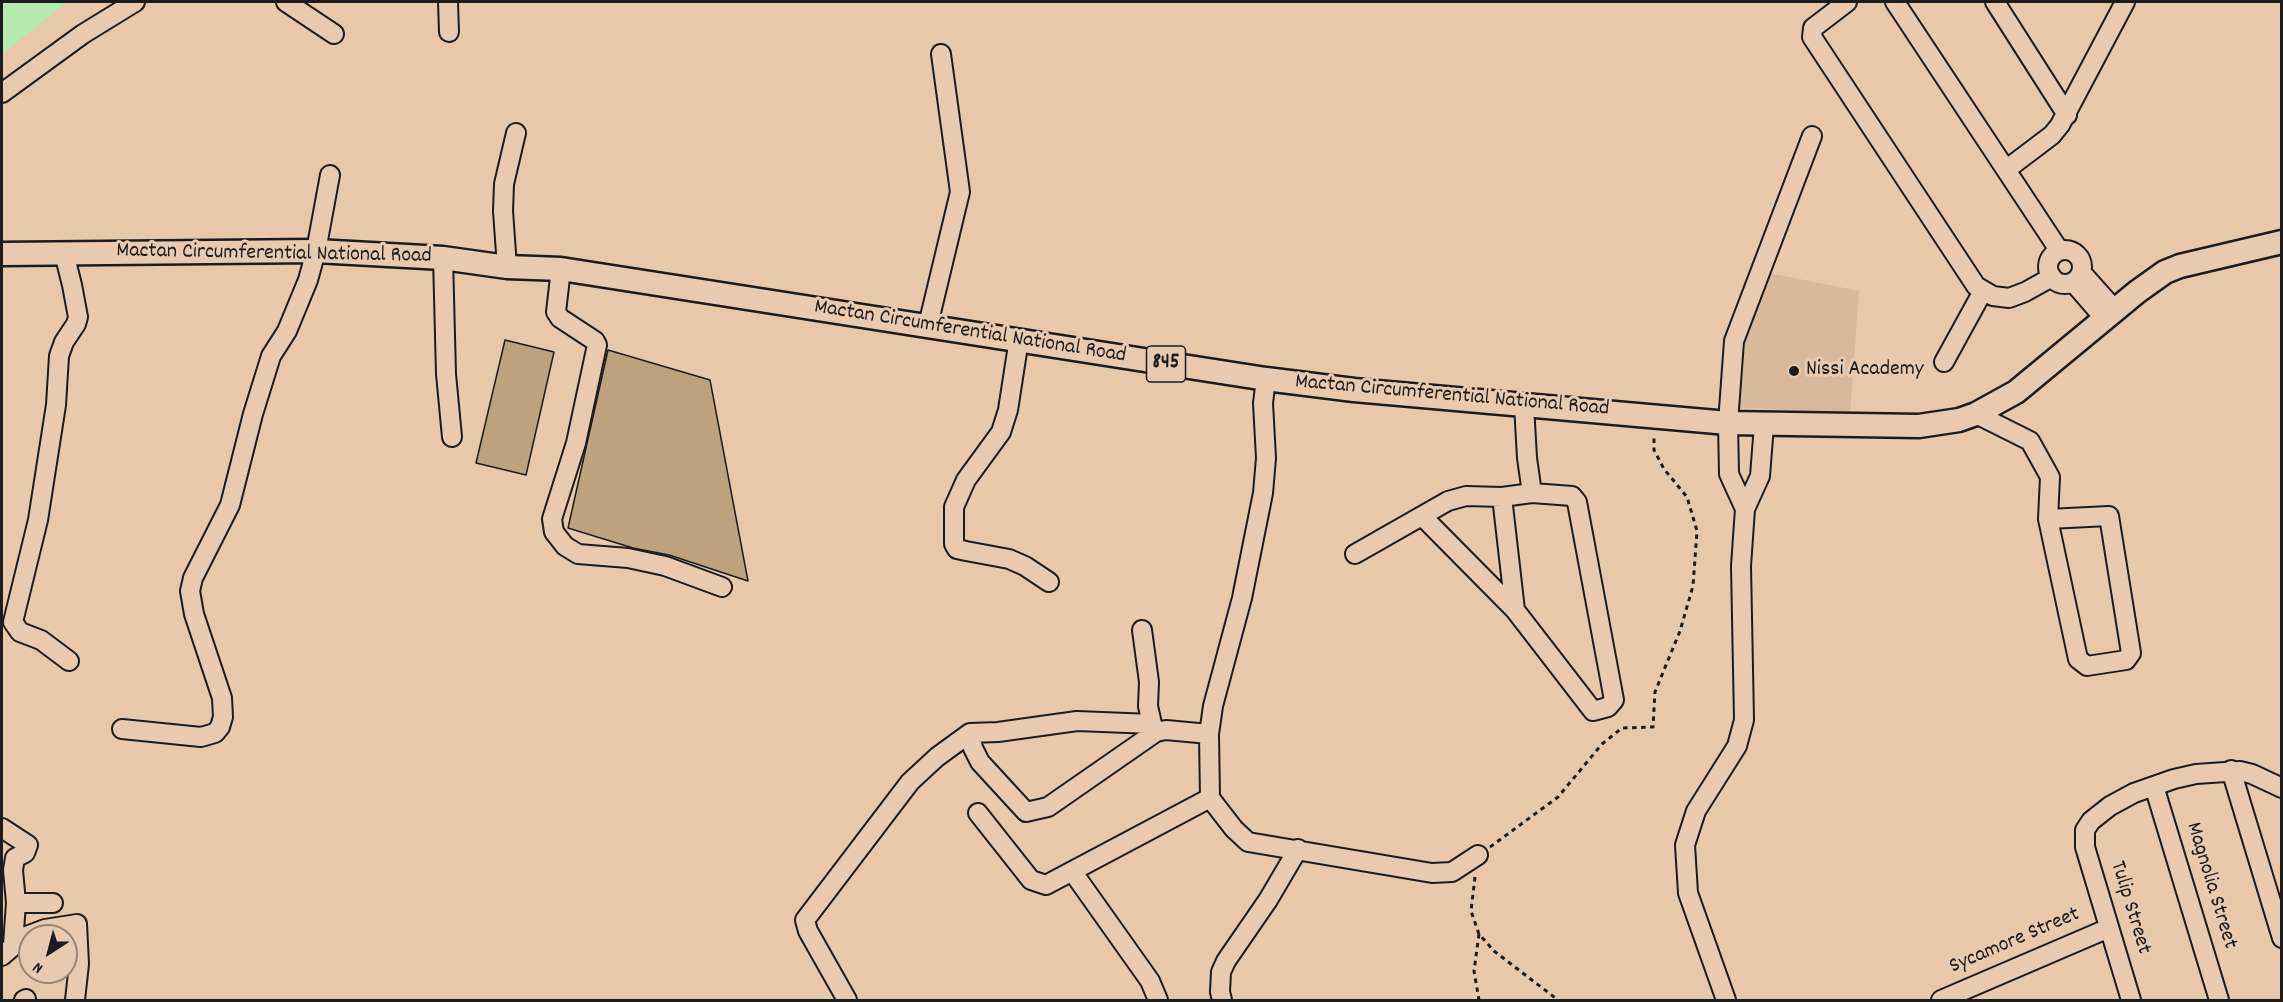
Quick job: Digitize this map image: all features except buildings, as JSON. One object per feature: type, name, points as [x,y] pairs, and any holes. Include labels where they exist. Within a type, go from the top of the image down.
[{"type":"main road","name":"Mactan Circumferential National Road","points":[[2,254],[316,251],[443,258],[507,267],[561,269],[1266,379],[1728,423],[1919,426],[1959,420],[2008,397],[2033,380],[2165,272],[2180,266],[2282,242]]},
{"type":"street","points":[[2,93],[83,34],[135,2]]},
{"type":"street","points":[[286,2],[334,33]]},
{"type":"street","points":[[448,2],[449,32]]},
{"type":"street","points":[[1847,2],[1813,28],[1812,37],[1976,286],[2003,299],[2013,297],[2052,277]]},
{"type":"street","points":[[1895,2],[2059,250]]},
{"type":"street","points":[[1995,2],[2067,115]]},
{"type":"street","points":[[2007,169],[2052,135],[2067,115],[2125,2]]},
{"type":"street","points":[[928,325],[960,192],[941,54]]},
{"type":"street","points":[[507,267],[503,211],[504,184],[516,133]]},
{"type":"street","points":[[1746,509],[1729,474],[1728,423],[1734,341],[1812,136]]},
{"type":"street","points":[[122,729],[201,737],[215,733],[220,726],[223,717],[222,698],[194,614],[190,591],[194,578],[230,505],[253,414],[271,356],[287,331],[308,280],[316,251],[330,175]]},
{"type":"street","points":[[2059,250],[2070,250],[2077,255],[2082,264],[2077,277],[2060,283],[2052,277],[2048,263],[2052,255],[2059,250]]},
{"type":"street","points":[[64,254],[78,317],[59,356],[56,405],[38,520],[13,622],[20,632],[41,640],[69,660]]},
{"type":"street","points":[[443,258],[446,374],[452,437]]},
{"type":"street","points":[[561,269],[556,312],[560,318],[595,341],[597,346],[576,443],[552,519],[554,532],[565,546],[578,554],[628,558],[665,566],[722,587]]},
{"type":"street","points":[[2077,277],[2110,315]]},
{"type":"street","points":[[1944,362],[1983,291]]},
{"type":"street","points":[[1019,339],[1008,410],[1001,432],[966,480],[954,507],[954,544],[957,549],[1009,559],[1025,566],[1049,582]]},
{"type":"street","points":[[1266,379],[1263,403],[1266,458],[1263,493],[1242,598],[1213,706],[1209,734],[1210,798],[1234,829],[1248,842],[1432,873],[1452,872],[1478,855]]},
{"type":"street","points":[[1524,405],[1527,458],[1532,493]]},
{"type":"street","points":[[1976,414],[2030,441],[2050,477],[2048,519],[2078,659],[2087,666],[2126,660],[2131,652],[2109,516],[2048,519]]},
{"type":"street","points":[[1726,1000],[1689,893],[1685,845],[1696,811],[1737,746],[1744,720],[1740,610],[1741,567],[1746,509],[1760,476],[1764,425]]},
{"type":"street","points":[[1355,554],[1448,501],[1466,496],[1502,497],[1532,493],[1572,496],[1577,502],[1614,700],[1608,707],[1593,711],[1515,610],[1423,517]]},
{"type":"street","points":[[1502,497],[1515,610]]},
{"type":"street","points":[[1142,630],[1149,682],[1148,706],[1154,728]]},
{"type":"street","points":[[840,998],[805,920],[910,782],[937,757],[970,733],[998,732],[1077,721],[1209,734]]},
{"type":"street","points":[[970,733],[973,748],[980,762],[1026,812],[1048,807],[1154,728]]},
{"type":"street","points":[[2231,770],[2282,938]]},
{"type":"street","points":[[2154,786],[2196,774],[2231,770],[2252,774],[2282,788]]},
{"type":"street","name":"Tulip Street","points":[[2131,1000],[2085,847],[2085,830],[2099,814],[2110,806],[2154,786]]},
{"type":"street","name":"Magnolia Street","points":[[2154,786],[2219,1000]]},
{"type":"street","points":[[978,813],[1031,880],[1046,885],[1210,798]]},
{"type":"street","points":[[2,828],[28,845],[25,853],[15,858],[13,870],[16,903],[7,951]]},
{"type":"street","points":[[1222,1000],[1221,972],[1226,961],[1268,900],[1298,849]]},
{"type":"street","points":[[1072,871],[1150,981],[1158,1000]]},
{"type":"street","points":[[16,903],[53,903]]},
{"type":"street","points":[[7,951],[24,937],[45,929],[77,924],[79,964],[75,1000]]},
{"type":"street","name":"Sycamore Street","points":[[1941,1000],[2109,928]]},
{"type":"path","points":[[1479,934],[1474,971],[1479,1000]]},
{"type":"shaded area","name":"Nissi Academy","points":[[1769,273],[1859,291],[1850,414],[1732,407],[1737,335]]},
{"type":"green space","points":[[2,2],[67,2],[2,54]]},
{"type":"place","name":"Nissi Academy","points":[[1794,371]]}]
